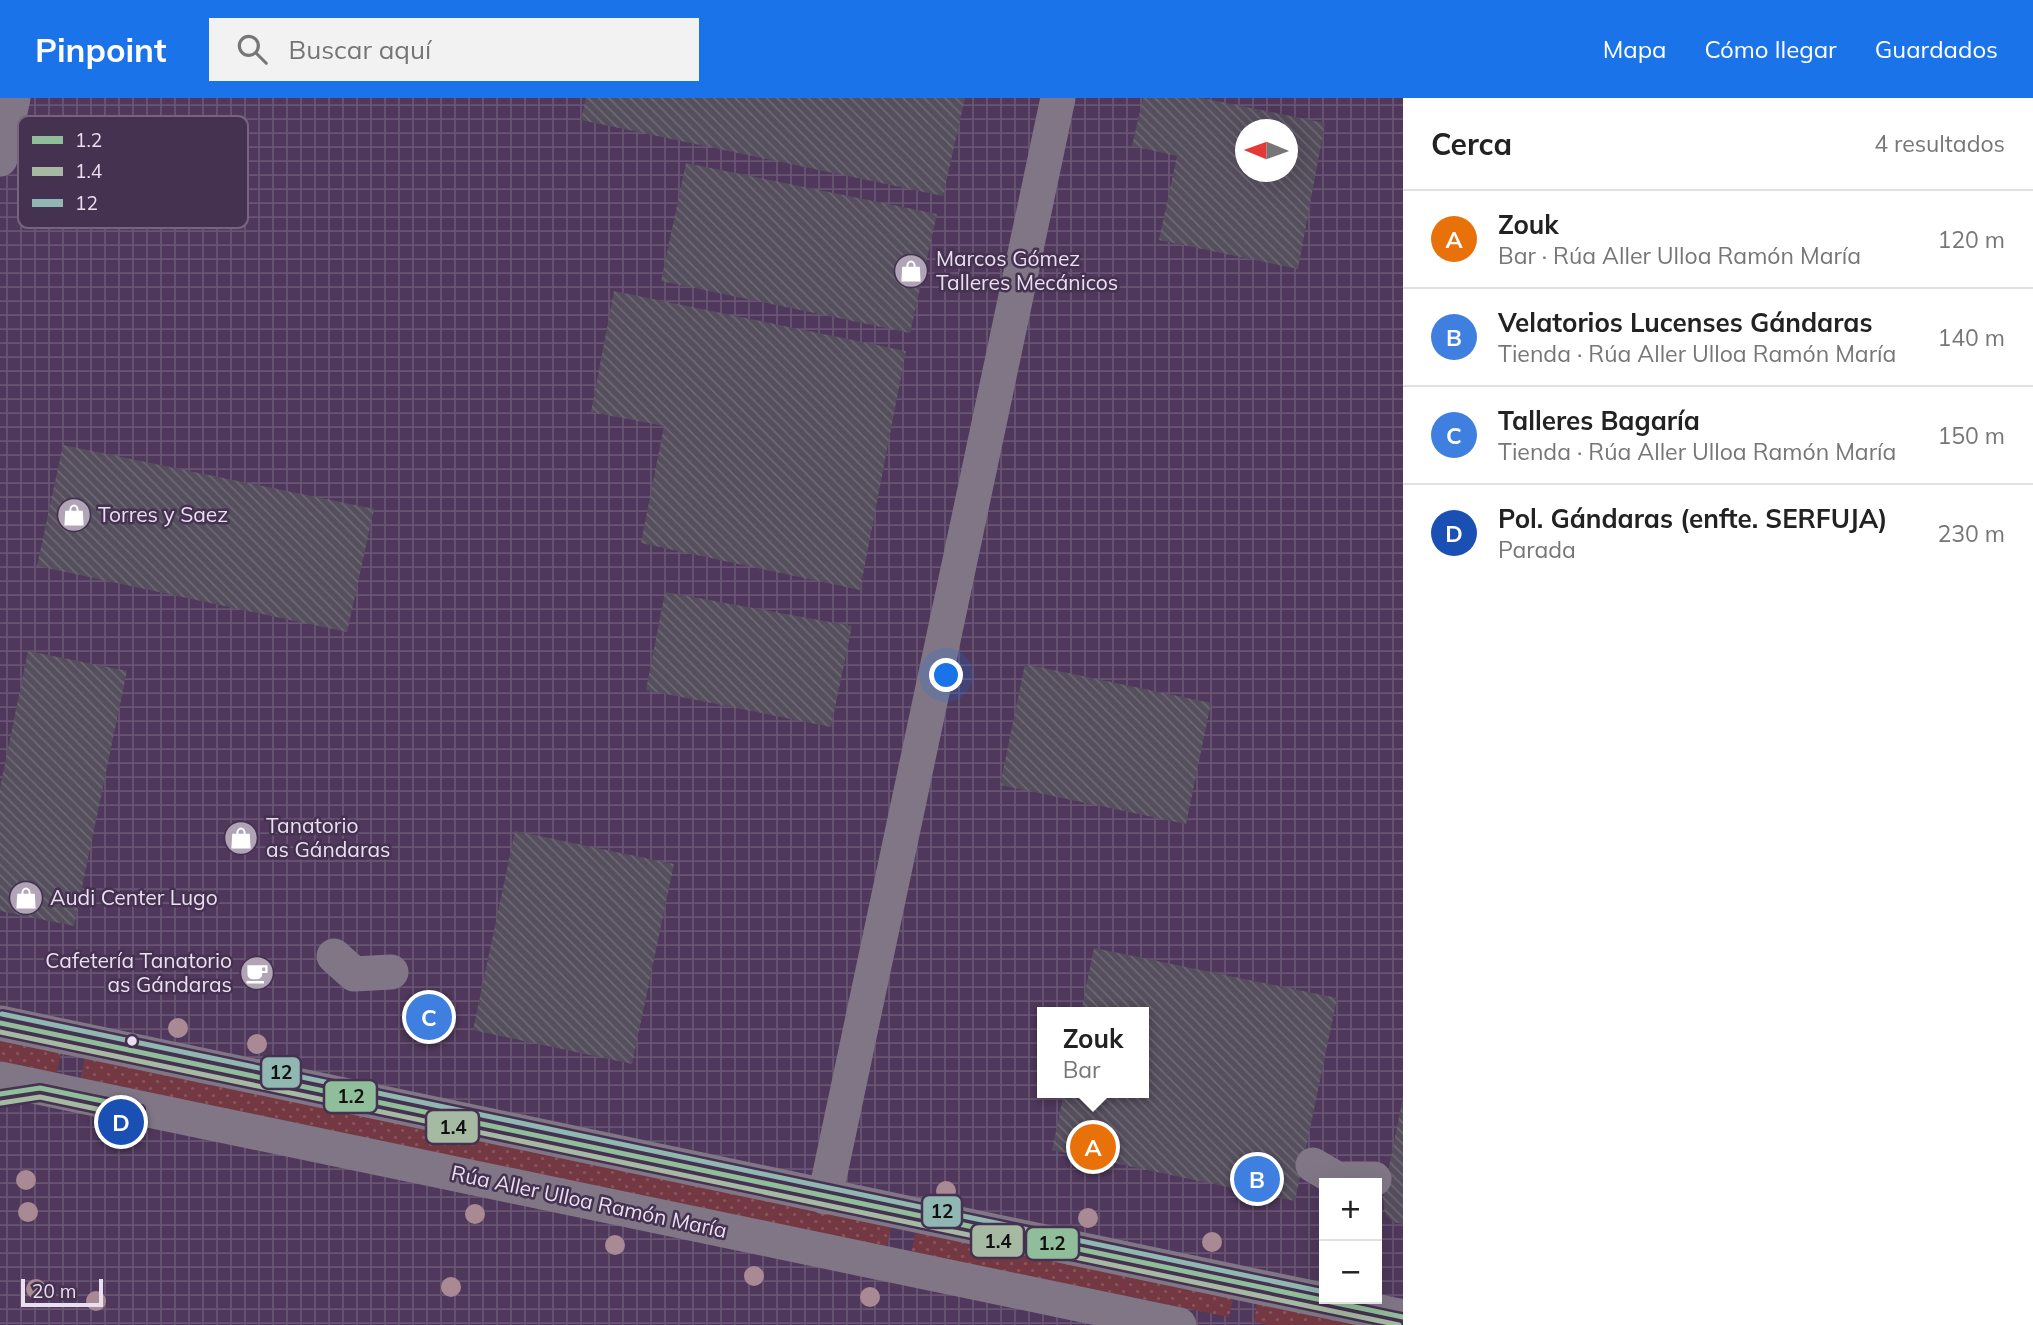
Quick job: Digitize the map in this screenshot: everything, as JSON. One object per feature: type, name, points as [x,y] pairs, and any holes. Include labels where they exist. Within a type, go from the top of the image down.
[{"type":"street","points":[[0,159],[13,98]]},
{"type":"street","points":[[825,1197],[1058,98]]},
{"type":"street","points":[[334,956],[354,974],[391,972]]},
{"type":"street","points":[[0,1023],[1403,1317]]},
{"type":"street","name":"Rúa Aller Ulloa Ramón María","points":[[0,1079],[1179,1325]]},
{"type":"street","points":[[0,1094],[40,1088]]},
{"type":"street","points":[[1314,1164],[1334,1178]]},
{"type":"shaded area","points":[[0,98],[1403,98],[1403,1325],[0,1325]]},
{"type":"shaded area","points":[[0,1040],[61,1053],[57,1073],[0,1061]]},
{"type":"shaded area","points":[[85,1057],[891,1226],[887,1247],[81,1078]]},
{"type":"shaded area","points":[[916,1232],[1233,1298],[1229,1317],[911,1252]]},
{"type":"shaded area","points":[[1257,1303],[1364,1325],[1267,1325],[1254,1322]]},
{"type":"building","points":[[586,98],[965,98],[943,196],[581,120]]},
{"type":"building","points":[[1143,98],[1202,98],[1325,123],[1298,269],[1159,240],[1177,156],[1132,146]]},
{"type":"building","points":[[686,163],[937,214],[910,333],[661,281]]},
{"type":"building","points":[[614,291],[906,351],[860,590],[641,543],[664,426],[591,412]]},
{"type":"building","points":[[63,445],[374,509],[347,632],[37,566]]},
{"type":"building","points":[[665,592],[852,626],[831,727],[646,690]]},
{"type":"building","points":[[28,651],[127,671],[74,926],[0,911],[0,788]]},
{"type":"building","points":[[1025,664],[1211,703],[1186,824],[1000,785]]},
{"type":"building","points":[[515,831],[674,864],[632,1064],[473,1030]]},
{"type":"building","points":[[1094,948],[1337,998],[1295,1201],[1052,1150],[1063,1098],[1149,1098],[1149,1007],[1082,1007]]},
{"type":"building","points":[[1402,1102],[1403,1224],[1393,1222],[1385,1213],[1383,1197]]},
{"type":"transit line","name":"12","points":[[2,1014],[1319,1291]]},
{"type":"transit line","name":"1.2","points":[[0,1023],[1403,1317]]},
{"type":"transit line","name":"1.4","points":[[0,1032],[1399,1325]]},
{"type":"transit line","name":"1.2","points":[[0,1094],[40,1088],[141,1109]]},
{"type":"transit line","name":"1.4","points":[[1,1103],[40,1097],[139,1118]]},
{"type":"place","name":"Marcos Gómez Talleres Mecánicos","points":[[911,271]]},
{"type":"place","name":"Torres y Saez","points":[[74,515]]},
{"type":"place","name":"Tanatorio as Gándaras","points":[[241,838]]},
{"type":"place","name":"Audi Center Lugo","points":[[26,898]]},
{"type":"place","name":"Cafetería Tanatorio as Gándaras","points":[[257,973]]},
{"type":"place","name":"Talleres Bagaría","points":[[429,1017]]},
{"type":"place","name":"Pol. Gándaras (enfte. SERFUJA)","points":[[121,1122]]},
{"type":"place","name":"Zouk","points":[[1093,1147]]},
{"type":"place","name":"Velatorios Lucenses Gándaras","points":[[1257,1179]]}]
